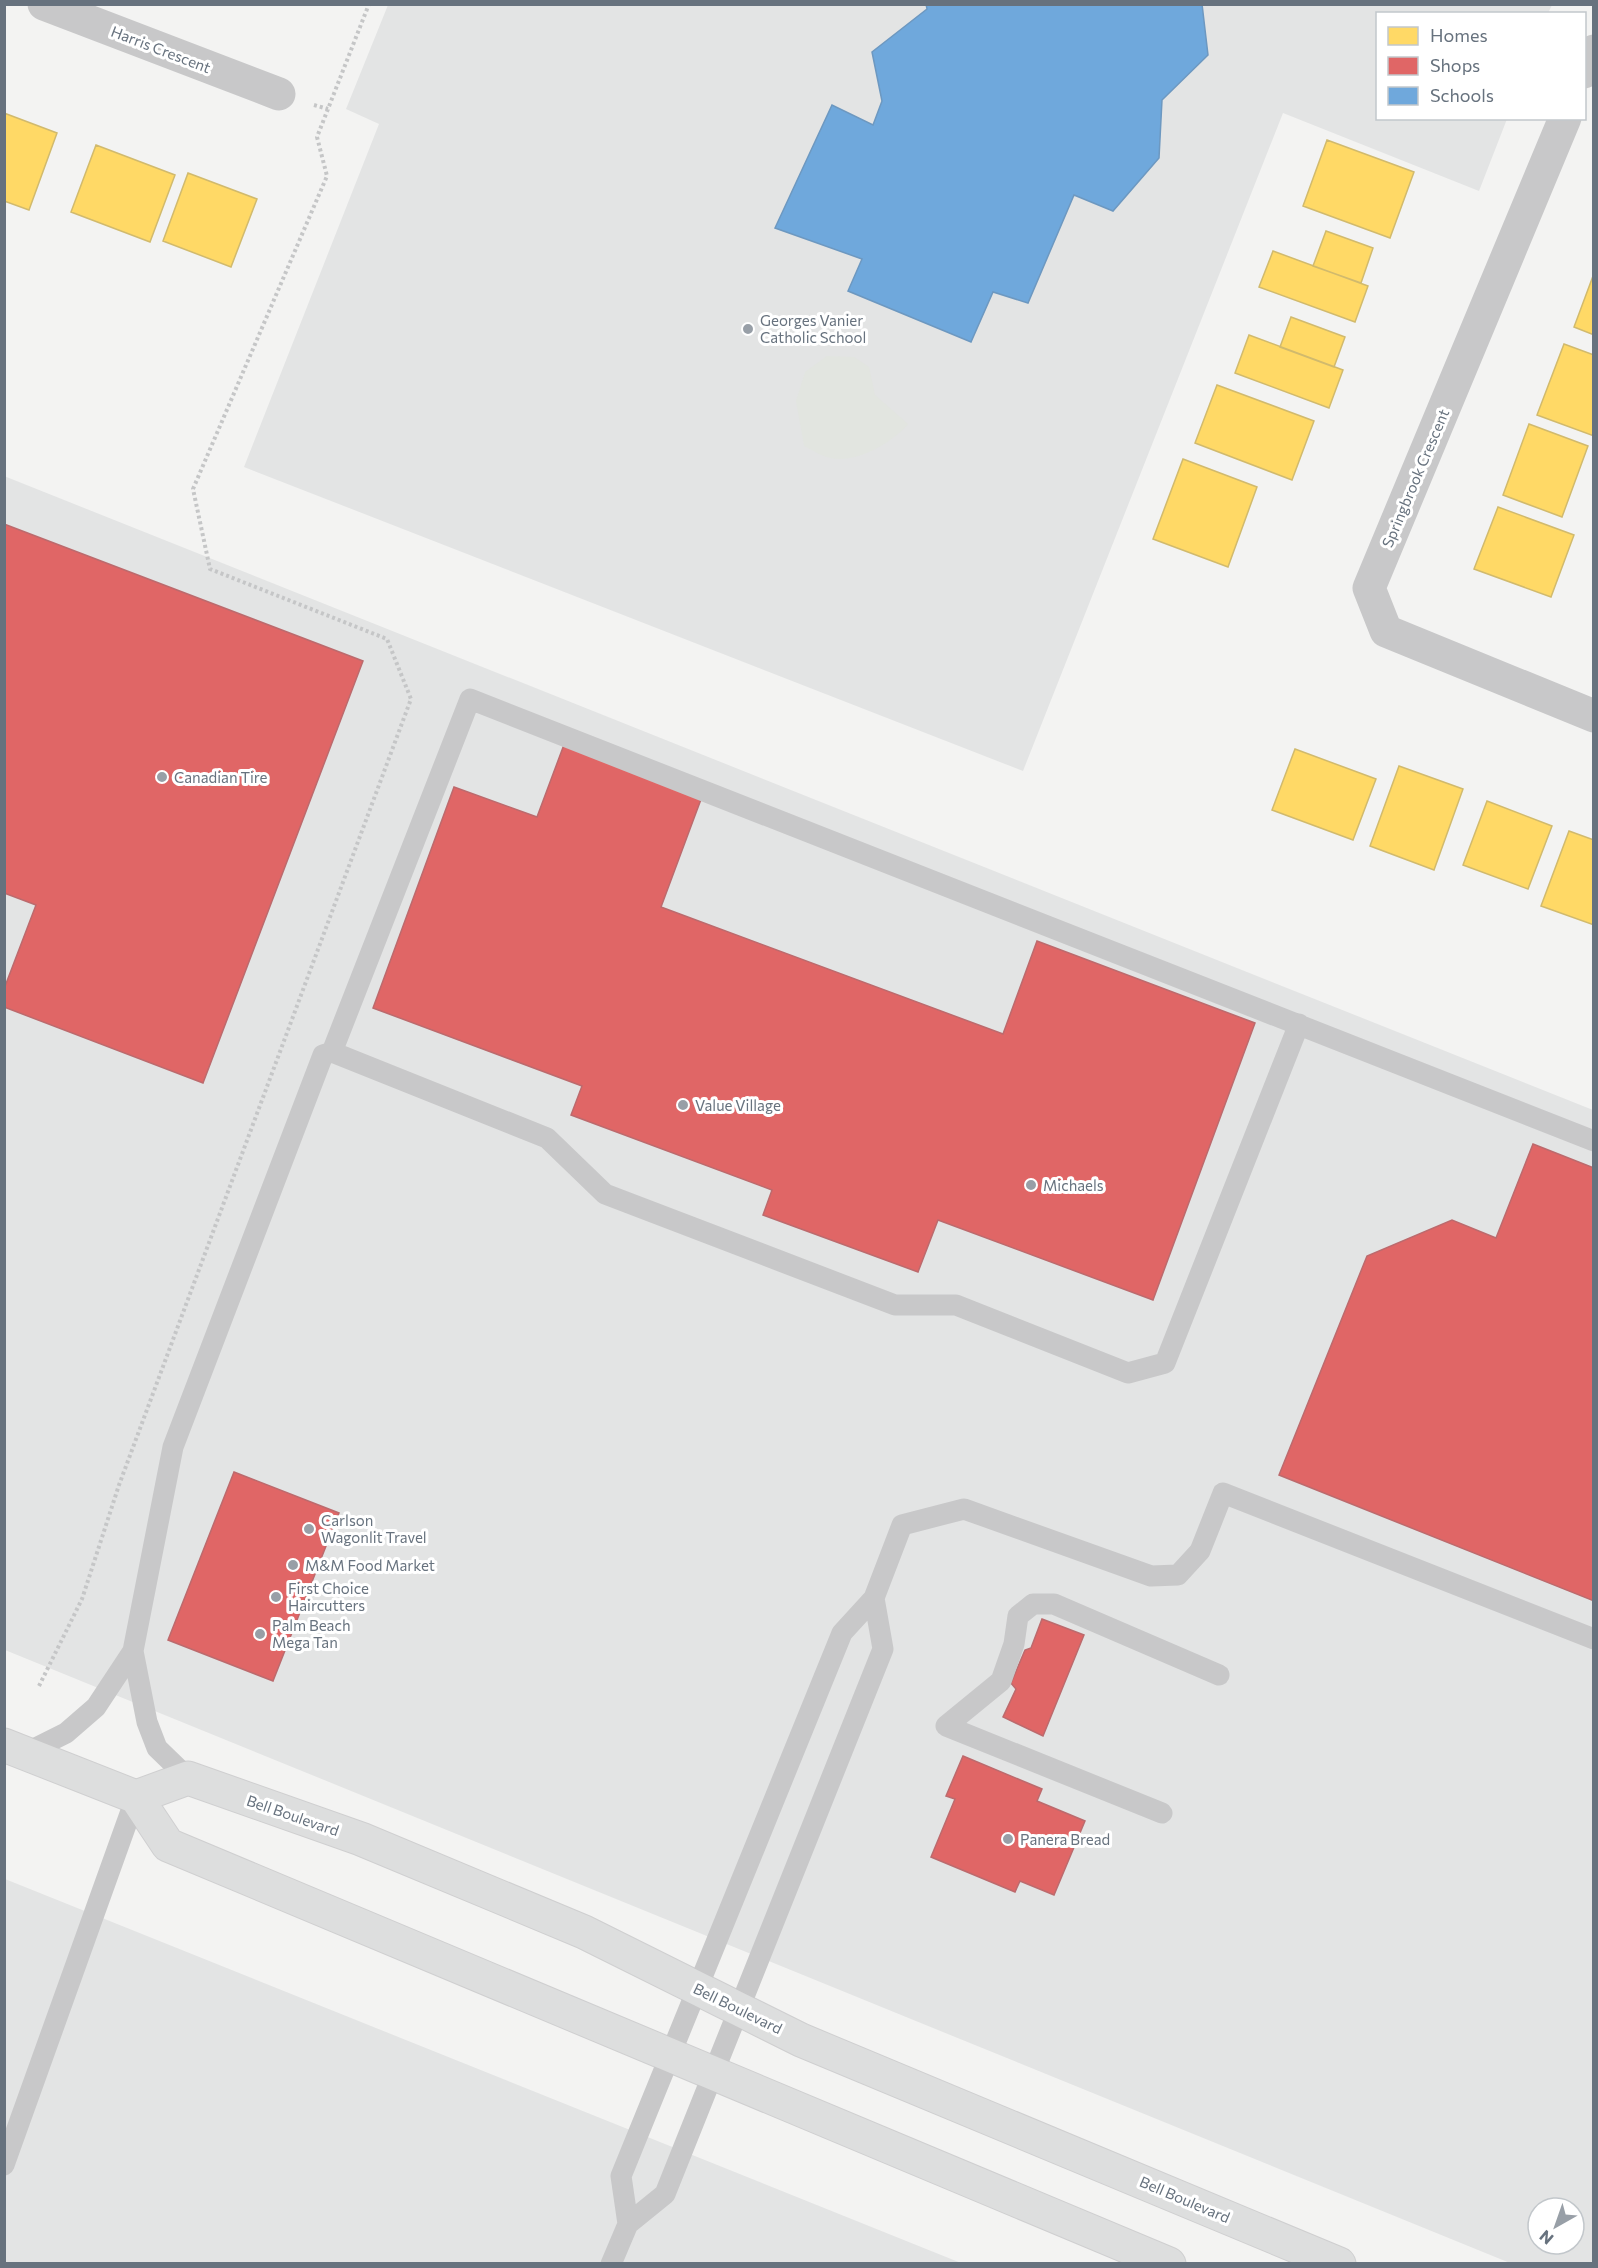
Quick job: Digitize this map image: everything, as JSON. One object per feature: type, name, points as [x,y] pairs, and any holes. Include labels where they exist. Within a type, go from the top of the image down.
[{"type":"main road","points":[[15,1749],[136,1797],[168,1845],[1168,2264]]},
{"type":"main road","name":"Bell Boulevard","points":[[188,1779],[361,1839],[584,1932],[812,2044],[1339,2264]]},
{"type":"main road","points":[[136,1797],[188,1779]]},
{"type":"street","name":"Harris Crescent","points":[[44,4],[279,94]]},
{"type":"street","points":[[1586,67],[1593,51]]},
{"type":"street","name":"Springbrook Crescent","points":[[1564,120],[1369,588],[1386,631],[1593,716]]},
{"type":"lane","points":[[332,1052],[470,699],[1593,1141]]},
{"type":"lane","points":[[15,1749],[66,1733],[96,1707],[133,1650],[173,1447],[324,1055],[332,1052],[547,1138],[605,1194],[895,1305],[956,1305],[1128,1373],[1165,1363],[1299,1024]]},
{"type":"lane","points":[[628,2224],[621,2176],[842,1633],[874,1598],[902,1525],[964,1509],[1151,1576],[1178,1575],[1200,1551],[1223,1493],[1593,1639]]},
{"type":"lane","points":[[611,2264],[628,2224],[665,2194],[883,1649],[874,1598]]},
{"type":"lane","points":[[1162,1813],[946,1726],[1000,1681],[1014,1644],[1018,1616],[1033,1604],[1054,1604],[1219,1675]]},
{"type":"lane","points":[[133,1650],[147,1722],[157,1748],[188,1779]]},
{"type":"lane","points":[[4,2165],[136,1797]]},
{"type":"path","points":[[39,1686],[82,1599],[119,1485],[411,699],[387,639],[210,569],[193,489],[327,176],[317,137],[369,4]]},
{"type":"shaded area","name":"Georges Vanier Catholic School","points":[[388,5],[1552,5],[1548,12],[1376,12],[1376,120],[1507,120],[1479,191],[1283,113],[1023,771],[244,467],[379,124],[346,109]]},
{"type":"shaded area","points":[[827,356],[854,357],[869,367],[875,395],[908,424],[883,445],[851,458],[830,458],[804,446],[796,401],[805,372]]},
{"type":"shaded area","points":[[4,476],[1593,1110],[1593,2263],[1510,2263],[5,1650]]},
{"type":"shaded area","points":[[5,1879],[961,2263],[5,2263]]},
{"type":"building: Homes","points":[[4,113],[57,133],[29,210],[4,201]]},
{"type":"building: Homes","points":[[1327,140],[1414,172],[1390,238],[1303,206]]},
{"type":"building: Homes","points":[[96,145],[175,175],[150,242],[71,212]]},
{"type":"building: Homes","points":[[188,173],[257,199],[231,267],[163,241]]},
{"type":"building: Homes","points":[[1326,231],[1373,248],[1361,283],[1313,266]]},
{"type":"building: Homes","points":[[1273,251],[1368,286],[1355,322],[1259,287]]},
{"type":"building: Homes","points":[[1594,276],[1594,335],[1574,327]]},
{"type":"building: Homes","points":[[1291,317],[1345,337],[1334,367],[1280,347]]},
{"type":"building: Homes","points":[[1249,335],[1343,370],[1329,408],[1235,373]]},
{"type":"building: Homes","points":[[1564,344],[1594,355],[1594,436],[1537,415]]},
{"type":"building: Homes","points":[[1217,385],[1314,421],[1292,480],[1195,443]]},
{"type":"building: Homes","points":[[1529,424],[1588,446],[1562,517],[1503,495]]},
{"type":"building: Homes","points":[[1183,459],[1257,487],[1228,567],[1153,539]]},
{"type":"building: Homes","points":[[1498,507],[1574,535],[1551,597],[1474,569]]},
{"type":"building: Homes","points":[[1295,749],[1376,779],[1353,840],[1272,810]]},
{"type":"building: Homes","points":[[1399,766],[1463,789],[1434,870],[1370,846]]},
{"type":"building: Homes","points":[[1487,801],[1552,826],[1528,889],[1463,865]]},
{"type":"building: Homes","points":[[1569,831],[1594,840],[1594,925],[1541,906]]},
{"type":"building: Shops","name":"Canadian Tire","points":[[4,524],[363,661],[203,1083],[4,1007],[4,989],[36,905],[4,893]]},
{"type":"building: Shops","points":[[565,742],[703,794],[661,907],[1003,1034],[1037,941],[1255,1023],[1153,1300],[938,1220],[918,1272],[763,1215],[772,1190],[571,1115],[582,1086],[373,1008],[454,787],[537,817]]},
{"type":"building: Shops","points":[[1533,1144],[1594,1168],[1594,1601],[1279,1475],[1367,1256],[1452,1220],[1496,1238]]},
{"type":"building: Shops","points":[[234,1472],[339,1513],[273,1681],[168,1640]]},
{"type":"building: Shops","points":[[1042,1619],[1084,1635],[1043,1736],[1003,1717],[1016,1689],[1011,1683],[1025,1650],[1031,1648]]},
{"type":"building: Shops","name":"Panera Bread","points":[[963,1756],[1042,1789],[1037,1801],[1085,1821],[1054,1895],[1020,1881],[1015,1892],[931,1857],[955,1799],[946,1796]]},
{"type":"building: Schools","points":[[926,4],[1202,4],[1208,55],[1162,100],[1159,158],[1113,211],[1074,195],[1028,303],[993,292],[971,342],[848,291],[862,259],[775,228],[832,105],[873,125],[882,101],[872,52],[927,9]]},
{"type":"place","name":"Georges Vanier Catholic School","points":[[748,329]]},
{"type":"place","name":"Canadian Tire","points":[[162,777]]},
{"type":"place","name":"Value Village","points":[[683,1105]]},
{"type":"place","name":"Michaels","points":[[1031,1185]]},
{"type":"place","name":"Carlson Wagonlit Travel","points":[[309,1529]]},
{"type":"place","name":"M&M Food Market","points":[[293,1565]]},
{"type":"place","name":"First Choice Haircutters","points":[[276,1597]]},
{"type":"place","name":"Palm Beach Mega Tan","points":[[260,1634]]},
{"type":"place","name":"Panera Bread","points":[[1008,1839]]}]
